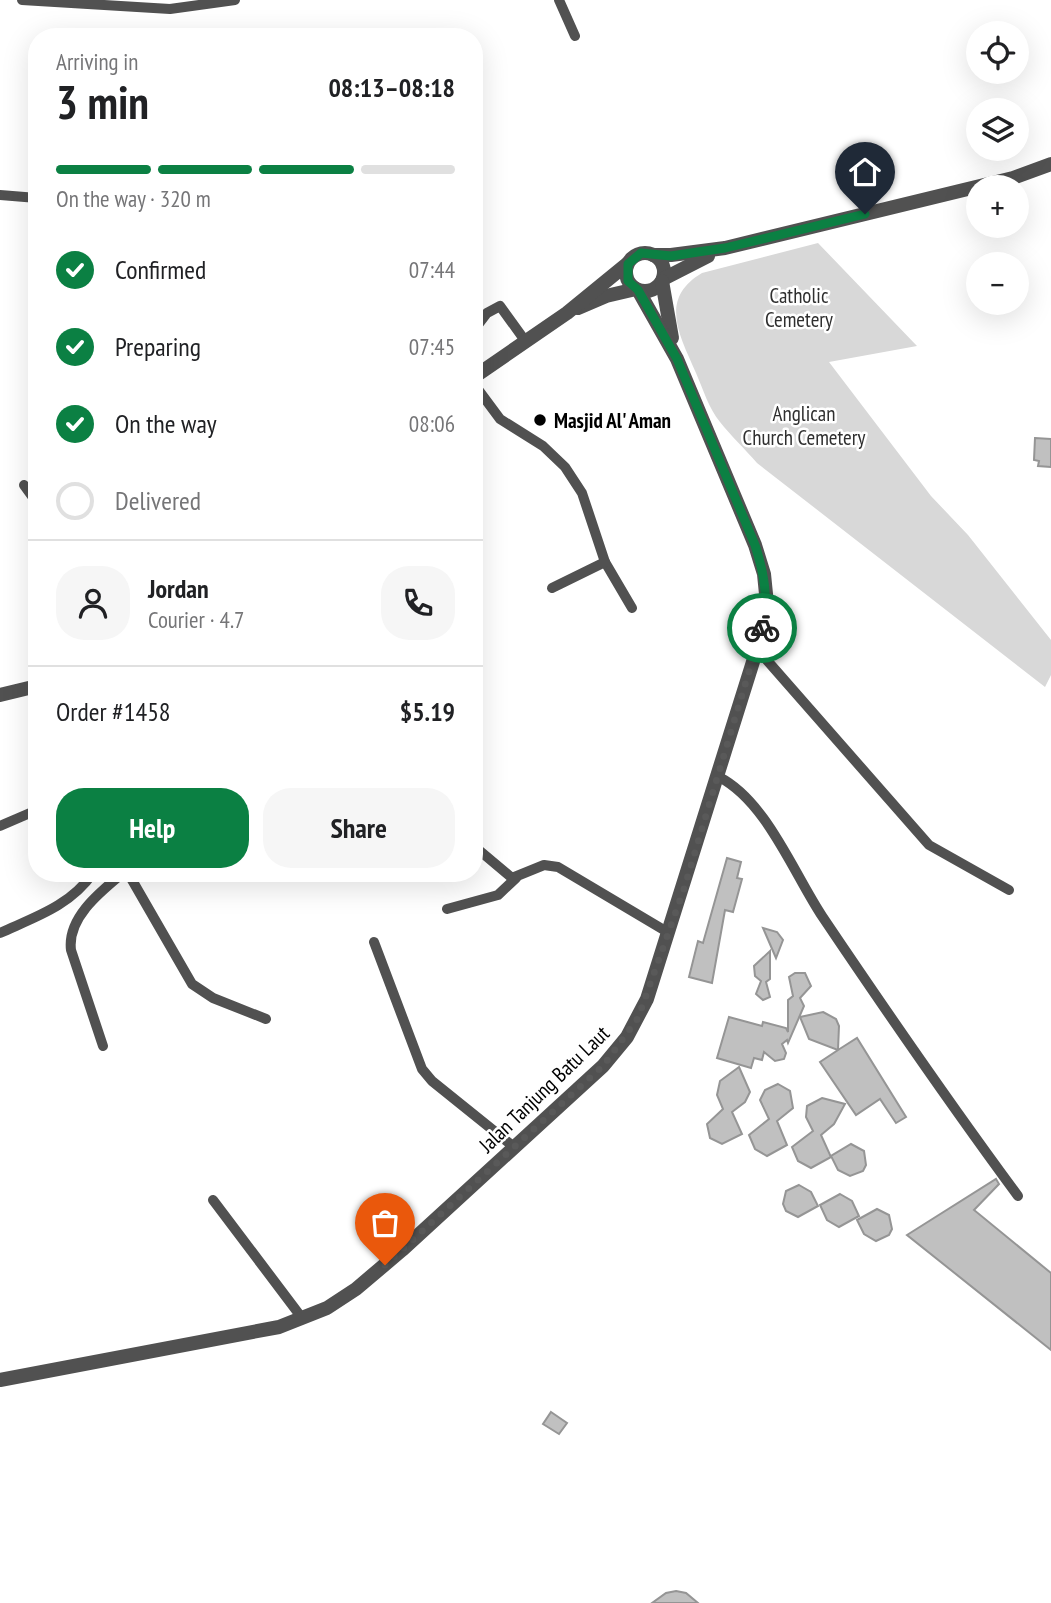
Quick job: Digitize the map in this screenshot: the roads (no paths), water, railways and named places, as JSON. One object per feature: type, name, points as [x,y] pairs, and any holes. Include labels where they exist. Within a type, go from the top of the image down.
[{"type":"street","points":[[22,0],[170,9],[235,0]]},
{"type":"street","points":[[559,0],[575,36]]},
{"type":"street","points":[[483,371],[567,313],[641,253],[671,256],[725,248],[1013,178],[1051,164]]},
{"type":"street","points":[[0,195],[28,197]]},
{"type":"street","points":[[567,313],[606,296],[655,289],[663,280],[725,248]]},
{"type":"street","points":[[653,254],[664,267],[663,280]]},
{"type":"street","points":[[628,264],[628,281],[637,290]]},
{"type":"street","name":"Jalan Tanjung Batu Laut","points":[[663,280],[677,359]]},
{"type":"street","name":"Jalan Tanjung Batu Laut","points":[[0,1380],[279,1327],[327,1308],[356,1289],[463,1197],[588,1081],[627,1037],[646,999],[669,933],[757,649],[766,604],[764,574],[755,545],[677,359],[637,290]]},
{"type":"street","points":[[483,318],[500,306],[526,342]]},
{"type":"street","points":[[483,396],[500,419],[543,446],[565,467],[582,492],[605,562],[632,608]]},
{"type":"street","points":[[24,485],[28,491]]},
{"type":"street","points":[[552,588],[605,562]]},
{"type":"street","points":[[757,649],[929,845],[1009,890]]},
{"type":"street","points":[[0,695],[28,688]]},
{"type":"street","points":[[719,777],[739,788],[754,806],[820,912],[932,1079],[1018,1196]]},
{"type":"street","points":[[0,826],[28,814]]},
{"type":"street","points":[[483,854],[508,876],[516,878]]},
{"type":"street","points":[[447,909],[498,895],[516,878],[544,865],[558,867],[669,933]]},
{"type":"street","points":[[0,933],[58,907],[81,890],[87,882]]},
{"type":"street","points":[[103,1046],[69,936],[84,910],[115,882]]},
{"type":"street","points":[[130,882],[192,984],[213,998],[266,1019]]},
{"type":"street","points":[[374,942],[422,1069],[432,1081],[514,1147]]},
{"type":"street","points":[[213,1200],[302,1318]]},
{"type":"place","name":"Masjid Al' Aman","points":[[540,420]]},
{"type":"park label","name":"Catholic Cemetery","points":[[799,307]]},
{"type":"park label","name":"Anglican Church Cemetery","points":[[804,425]]}]
